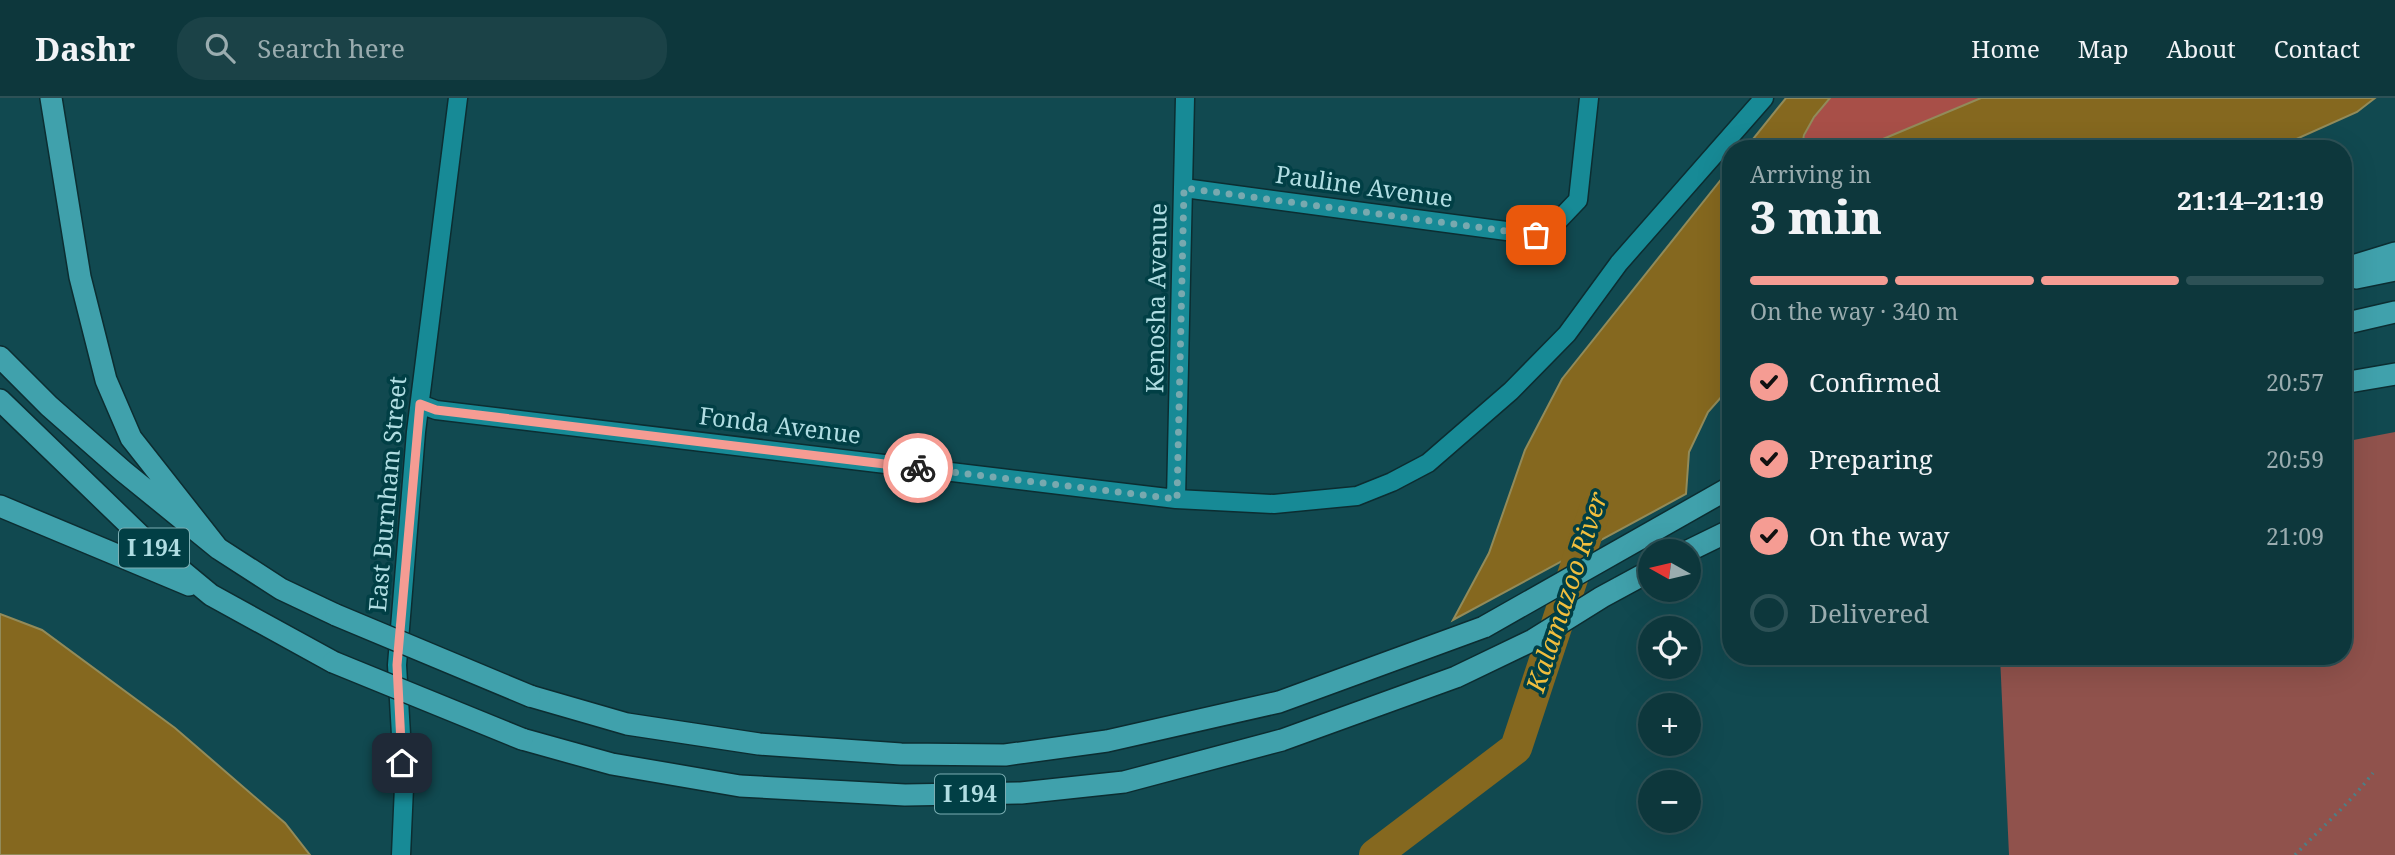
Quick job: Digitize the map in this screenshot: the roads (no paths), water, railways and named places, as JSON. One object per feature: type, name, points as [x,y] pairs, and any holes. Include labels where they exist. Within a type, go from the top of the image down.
[{"type":"highway","points":[[51,98],[80,277],[106,380],[131,438],[216,546]]},
{"type":"highway","points":[[2352,266],[2395,253]]},
{"type":"highway","points":[[2352,279],[2395,270]]},
{"type":"highway","points":[[2352,322],[2395,312]]},
{"type":"highway","name":"I 194","points":[[0,357],[49,406],[123,471],[216,546],[281,589],[530,696],[627,724],[759,744],[901,754],[1005,755],[1107,741],[1279,702],[1484,627],[1722,492]]},
{"type":"highway","points":[[2352,381],[2395,374]]},
{"type":"highway","name":"I 194","points":[[0,400],[147,542],[211,595],[333,662],[522,739],[612,764],[740,786],[905,795],[1021,793],[1124,782],[1282,740],[1457,677],[1533,640],[1638,578]]},
{"type":"highway","points":[[0,506],[211,595]]},
{"type":"highway","points":[[1701,544],[1722,534]]},
{"type":"street","name":"East Burnham Street","points":[[401,855],[404,787],[397,665],[420,404],[458,98]]},
{"type":"street","name":"Kenosha Avenue","points":[[1177,499],[1185,98]]},
{"type":"street","name":"Pauline Avenue","points":[[1184,188],[1536,235],[1557,222],[1578,200],[1589,98]]},
{"type":"street","name":"Fonda Avenue","points":[[1727,140],[1764,98]]},
{"type":"street","name":"Fonda Avenue","points":[[420,404],[436,410],[1177,499],[1274,504],[1357,496],[1428,463],[1511,391],[1567,334],[1619,263],[1722,146]]},
{"type":"waterway","name":"Kalamazoo River","points":[[1375,855],[1516,748],[1594,512]]}]
